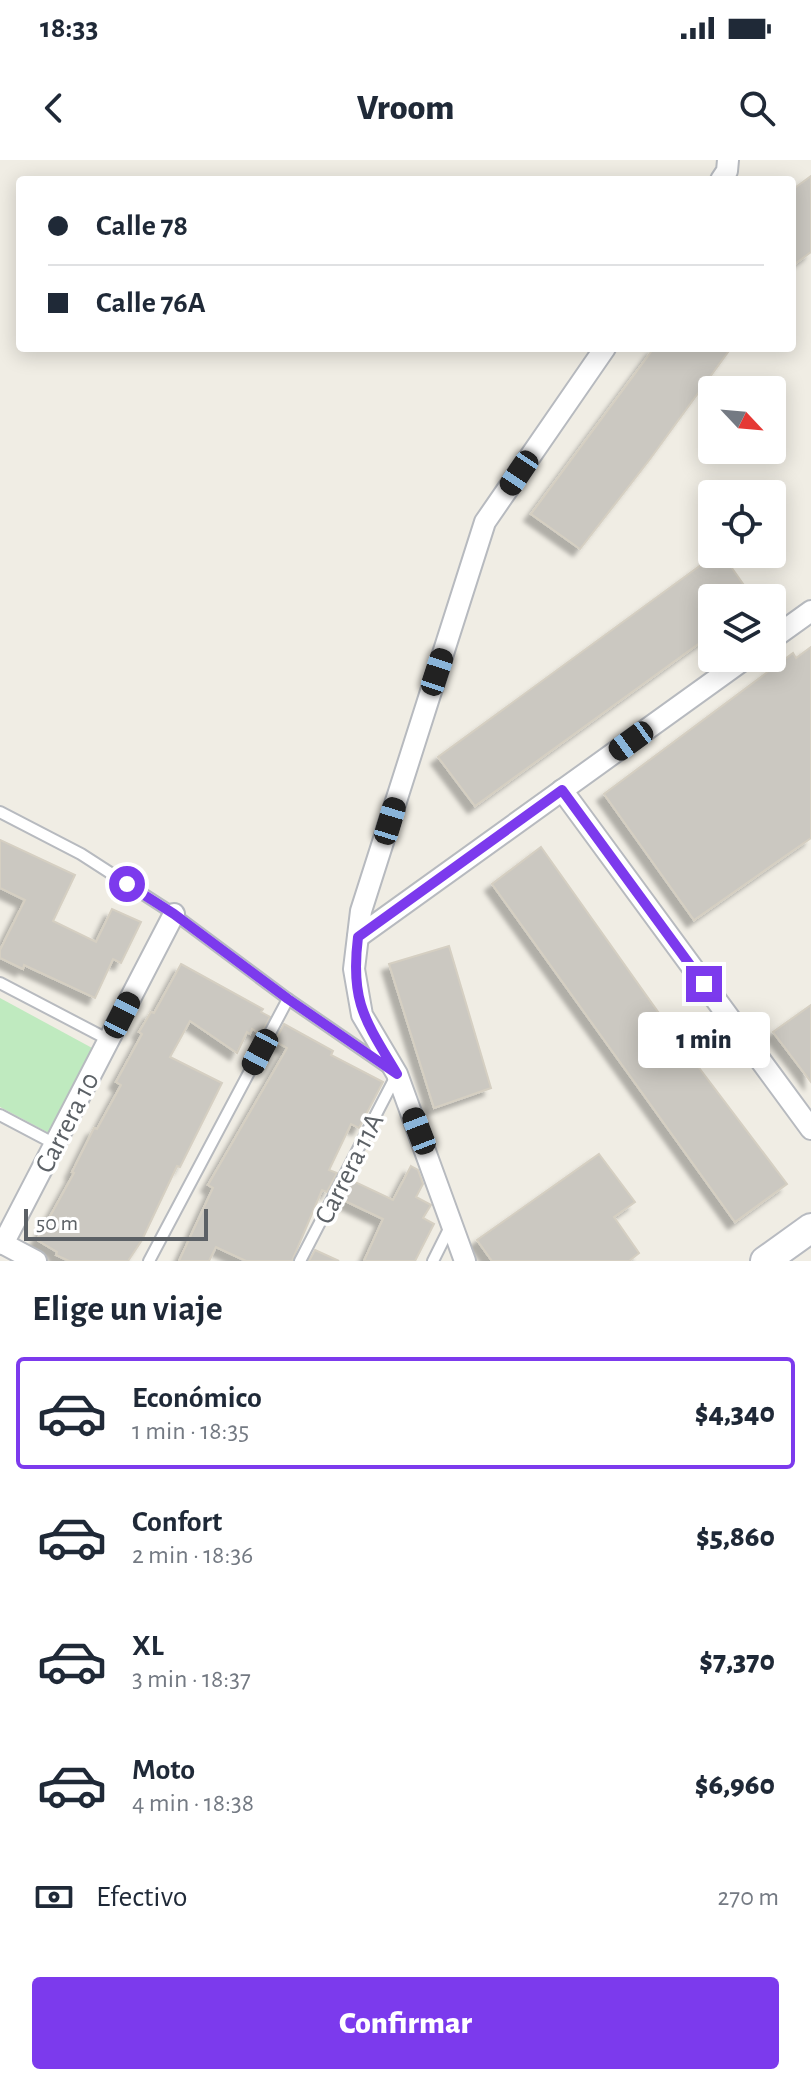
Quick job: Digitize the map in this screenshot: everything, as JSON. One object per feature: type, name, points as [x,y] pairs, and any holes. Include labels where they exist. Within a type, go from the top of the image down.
[{"type":"main road","points":[[766,1261],[811,1228]]},
{"type":"street","points":[[465,1261],[397,1074],[362,1015],[354,969],[361,911],[485,522],[602,352]]},
{"type":"street","points":[[786,629],[811,611]]},
{"type":"street","points":[[358,937],[726,672]]},
{"type":"street","points":[[562,790],[811,1129]]},
{"type":"street","name":"Carrera 10","points":[[2,1243],[174,914]]},
{"type":"street","points":[[2,1243],[36,1261]]},
{"type":"lane","points":[[0,812],[81,854],[174,914],[288,999],[397,1074]]},
{"type":"lane","points":[[0,983],[109,1040]]},
{"type":"lane","points":[[149,1261],[288,999]]},
{"type":"lane","name":"Carrera 11A","points":[[300,1261],[397,1074]]},
{"type":"lane","points":[[0,1115],[55,1144]]},
{"type":"lane","points":[[433,1261],[451,1223]]},
{"type":"green space","points":[[0,998],[94,1049],[49,1133],[0,1107]]},
{"type":"building","points":[[811,176],[811,252],[796,263],[796,187]]},
{"type":"building","points":[[651,352],[728,352],[711,376],[698,376],[698,393],[580,549],[531,514]]},
{"type":"building","points":[[698,567],[732,568],[743,584],[698,584],[698,644],[475,806],[438,757]]},
{"type":"building","points":[[811,647],[811,838],[694,920],[604,794],[768,672],[786,672],[786,658],[793,653],[796,658]]},
{"type":"building","points":[[0,840],[75,875],[53,921],[96,942],[112,909],[141,922],[121,963],[113,959],[95,998],[24,965],[23,969],[0,958],[0,950],[25,900],[0,888]]},
{"type":"building","points":[[541,847],[678,1040],[787,1184],[735,1222],[492,884]]},
{"type":"building","points":[[449,946],[491,1088],[434,1108],[389,964]]},
{"type":"building","points":[[181,964],[263,1009],[261,1012],[270,1017],[261,1034],[252,1029],[250,1034],[247,1032],[237,1053],[190,1021],[170,1057],[222,1083],[180,1167],[177,1166],[142,1240],[128,1261],[69,1261],[37,1240],[74,1173],[94,1128],[97,1129],[121,1085],[116,1082],[142,1034],[139,1032],[151,1012],[154,1013]]},
{"type":"building","points":[[811,1005],[811,1082],[773,1032]]},
{"type":"building","points":[[284,1024],[333,1051],[331,1055],[383,1082],[359,1128],[351,1124],[329,1170],[337,1173],[327,1192],[322,1190],[292,1261],[246,1261],[216,1247],[209,1261],[179,1261],[213,1188],[208,1185],[287,1048],[275,1041]]},
{"type":"building","points":[[599,1154],[635,1202],[614,1217],[639,1253],[629,1261],[492,1261],[477,1240]]},
{"type":"building","points":[[411,1166],[418,1170],[423,1184],[416,1197],[431,1205],[423,1218],[434,1224],[415,1261],[364,1261],[383,1219],[341,1199],[351,1180],[393,1200]]},
{"type":"building","points":[[315,1250],[339,1261],[309,1261]]},
{"type":"route","points":[[127,884],[174,914],[288,999],[397,1074],[362,1015],[354,969],[358,937],[562,790],[704,984]]}]
